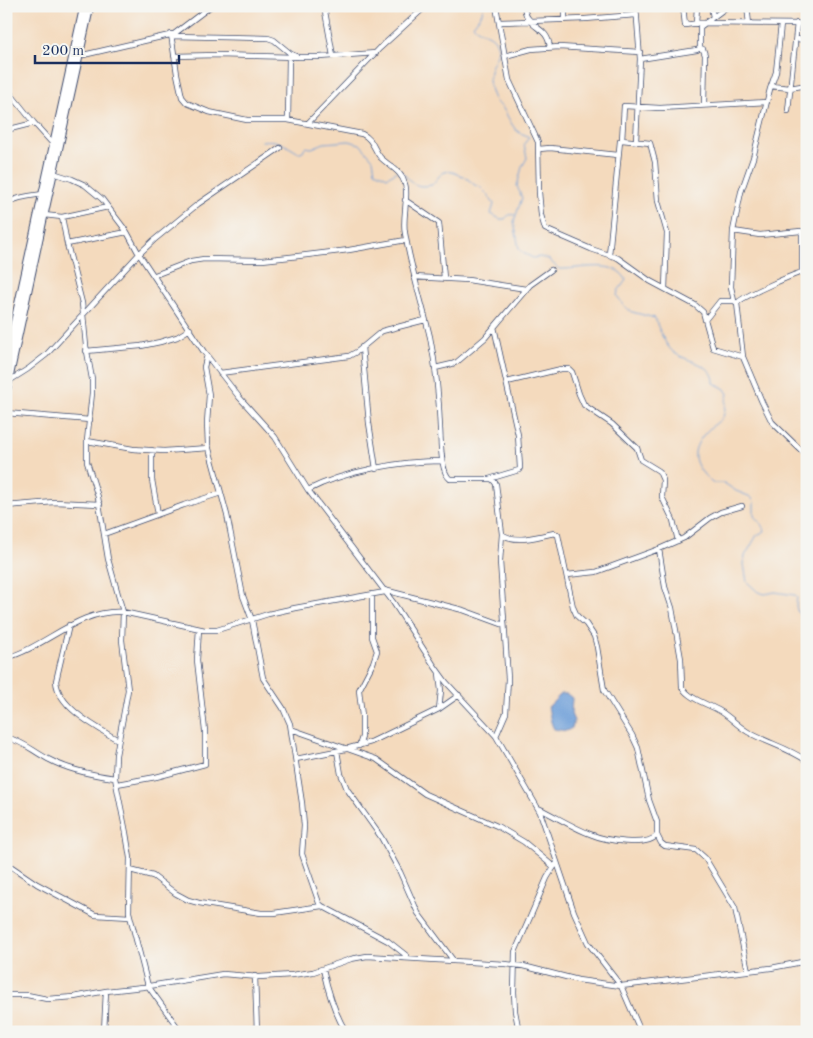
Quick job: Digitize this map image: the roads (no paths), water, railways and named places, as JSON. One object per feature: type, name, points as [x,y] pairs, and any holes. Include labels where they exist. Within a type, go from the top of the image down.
[{"type":"main road","points":[[6,361],[84,6]]},
{"type":"main road","points":[[6,392],[90,6]]},
{"type":"street","points":[[79,56],[171,35],[211,6]]},
{"type":"street","points":[[324,6],[333,56]]},
{"type":"street","points":[[308,123],[376,52],[426,6]]},
{"type":"street","points":[[496,6],[509,80],[538,142],[539,192],[545,229],[628,264],[650,281],[700,309],[713,348],[744,357]]},
{"type":"street","points":[[524,6],[529,20],[544,33],[549,40],[550,47]]},
{"type":"street","points":[[565,6],[565,19]]},
{"type":"street","points":[[636,6],[640,52],[636,141]]},
{"type":"street","points":[[683,6],[684,25],[807,24]]},
{"type":"street","points":[[696,24],[697,6]]},
{"type":"street","points":[[711,6],[713,17]]},
{"type":"street","points":[[704,105],[705,55],[700,48],[699,29],[728,6]]},
{"type":"street","points":[[749,24],[747,7],[781,6]]},
{"type":"street","points":[[500,22],[636,15]]},
{"type":"street","points":[[788,111],[797,23]]},
{"type":"street","points":[[781,24],[776,72],[753,158],[741,192],[733,231],[731,287],[744,357],[772,422],[807,456]]},
{"type":"street","points":[[171,35],[182,97],[187,103],[209,112],[247,120],[288,120],[366,136],[371,140],[380,156],[398,170],[402,176],[406,187],[404,227],[406,240],[430,338],[442,461],[446,474],[450,479],[489,479],[519,470],[520,468],[518,435],[494,327]]},
{"type":"street","points":[[171,35],[268,38],[274,40],[291,54],[298,57]]},
{"type":"street","points":[[796,39],[807,40]]},
{"type":"street","points":[[505,56],[531,49],[550,47],[640,52]]},
{"type":"street","points":[[640,59],[700,48]]},
{"type":"street","points":[[174,56],[218,55],[307,58],[376,52]]},
{"type":"street","points":[[288,120],[289,57]]},
{"type":"street","points":[[771,86],[790,88],[807,85]]},
{"type":"street","points":[[6,88],[53,144]]},
{"type":"street","points":[[608,255],[619,144],[622,140],[624,106],[660,108],[767,102]]},
{"type":"street","points":[[6,130],[34,123]]},
{"type":"street","points":[[622,140],[652,144],[658,201],[667,233],[665,289]]},
{"type":"street","points":[[9,381],[46,355],[139,254],[198,204],[280,148]]},
{"type":"street","points":[[539,149],[550,148],[618,155]]},
{"type":"street","points":[[53,173],[72,178],[102,199],[127,232],[139,254],[155,275],[207,355],[239,397],[275,437],[308,490],[384,591],[439,672],[496,736],[538,808],[549,835],[555,864],[588,943],[621,986],[641,1032]]},
{"type":"street","points":[[6,204],[23,197],[42,194]]},
{"type":"street","points":[[405,200],[439,223],[444,278]]},
{"type":"street","points":[[44,215],[62,217],[108,207]]},
{"type":"street","points":[[62,217],[84,315],[86,351],[92,379],[87,441],[88,468],[100,504],[110,567],[123,612],[122,640],[128,690],[116,755],[116,784],[126,833],[130,870],[128,891],[130,917],[148,986],[181,1032]]},
{"type":"street","points":[[705,320],[720,301],[735,302],[805,271],[801,231],[760,235],[733,231]]},
{"type":"street","points":[[67,244],[127,232]]},
{"type":"street","points":[[155,275],[191,261],[204,259],[262,260],[290,258],[406,240]]},
{"type":"street","points":[[434,368],[457,362],[485,338],[526,289],[552,270]]},
{"type":"street","points":[[414,277],[468,280],[526,289]]},
{"type":"street","points":[[220,373],[345,357],[358,351],[382,331],[425,320]]},
{"type":"street","points":[[86,351],[141,346],[173,339],[190,329]]},
{"type":"street","points":[[362,347],[369,423],[376,469]]},
{"type":"street","points":[[207,355],[204,367],[209,395],[207,423],[209,448],[227,514],[243,596],[252,620],[263,678],[282,708],[291,729],[302,803],[304,826],[302,854],[314,891],[322,906],[388,941],[408,957]]},
{"type":"street","points":[[507,382],[561,369],[570,369],[584,405],[612,424],[636,448],[641,460],[659,471],[663,480],[662,497],[672,520],[678,541]]},
{"type":"street","points":[[6,413],[90,420]]},
{"type":"street","points":[[87,441],[133,449],[164,451],[209,448]]},
{"type":"street","points":[[152,450],[153,485],[158,514]]},
{"type":"street","points":[[308,490],[336,477],[402,464],[442,461]]},
{"type":"street","points":[[489,479],[493,480],[496,484],[502,534],[500,561],[508,679],[504,721],[496,736]]},
{"type":"street","points":[[104,534],[221,494]]},
{"type":"street","points":[[6,506],[54,502],[100,504]]},
{"type":"street","points":[[567,575],[596,572],[659,549],[678,541],[721,512],[742,506]]},
{"type":"street","points":[[502,534],[509,538],[534,538],[556,533],[563,552],[573,607],[577,616],[591,631],[597,647],[604,690],[638,748],[649,800],[657,822],[656,835],[665,846],[696,850],[705,858],[735,908],[748,971]]},
{"type":"street","points":[[659,549],[665,587],[672,608],[681,659],[682,687],[684,691],[695,699],[723,713],[748,732],[776,743],[807,760]]},
{"type":"street","points":[[6,658],[33,648],[69,625],[110,612],[123,612],[199,629],[217,630],[268,614],[384,591],[464,610],[504,625]]},
{"type":"street","points":[[358,746],[362,737],[359,690],[377,654],[371,629],[372,594]]},
{"type":"street","points":[[69,625],[56,688],[60,696],[88,722],[118,740]]},
{"type":"street","points":[[116,784],[156,777],[205,764],[205,724],[197,660],[199,629]]},
{"type":"street","points":[[439,672],[441,690],[439,709]]},
{"type":"street","points":[[296,759],[370,742],[439,709],[459,695]]},
{"type":"street","points":[[291,729],[376,759],[425,794],[497,826],[555,864]]},
{"type":"street","points":[[6,737],[30,746],[46,758],[58,763],[85,772],[116,778]]},
{"type":"street","points":[[337,751],[341,774],[347,789],[381,837],[400,872],[418,913],[453,960]]},
{"type":"street","points":[[538,808],[591,834],[607,839],[643,842],[650,841],[656,835]]},
{"type":"street","points":[[6,863],[44,888],[95,915],[130,917]]},
{"type":"street","points":[[519,1032],[515,1011],[513,965],[515,952],[555,864]]},
{"type":"street","points":[[130,870],[153,876],[175,893],[199,903],[261,913],[322,906]]},
{"type":"street","points":[[6,995],[27,995],[47,999],[74,997],[223,974],[256,976],[292,975],[313,972],[351,959],[368,956],[513,965],[578,980],[621,986],[771,968],[807,961]]},
{"type":"street","points":[[323,969],[337,1017],[346,1032]]},
{"type":"street","points":[[256,976],[257,1032]]},
{"type":"street","points":[[104,1032],[106,991]]},
{"type":"water","points":[[561,694],[567,694],[572,698],[571,714],[574,721],[572,728],[566,731],[554,729],[548,707]]},
{"type":"waterway","points":[[483,6],[482,13],[473,25],[478,30],[493,37],[497,44],[498,51],[489,76],[492,95],[516,130],[529,137],[524,144],[527,158],[522,167],[517,186],[522,198],[514,221],[519,249],[533,258],[548,259],[559,269],[605,267],[621,273],[626,280],[618,291],[617,296],[626,308],[632,312],[655,318],[664,340],[673,352],[705,367],[713,376],[714,383],[725,389],[728,394],[724,415],[697,444],[695,451],[697,463],[700,470],[712,483],[724,483],[736,491],[751,497],[754,502],[754,516],[765,531],[757,535],[745,556],[744,564],[747,582],[758,592],[765,594],[775,592],[795,595],[798,612],[807,624]]},
{"type":"waterway","points":[[262,141],[277,142],[299,153],[305,147],[312,148],[324,143],[349,141],[360,144],[373,159],[375,171],[387,177],[396,172]]},
{"type":"waterway","points":[[400,173],[403,173],[415,184],[422,186],[432,185],[440,175],[449,171],[464,176],[487,194],[494,204],[491,214],[500,219],[515,215]]}]
